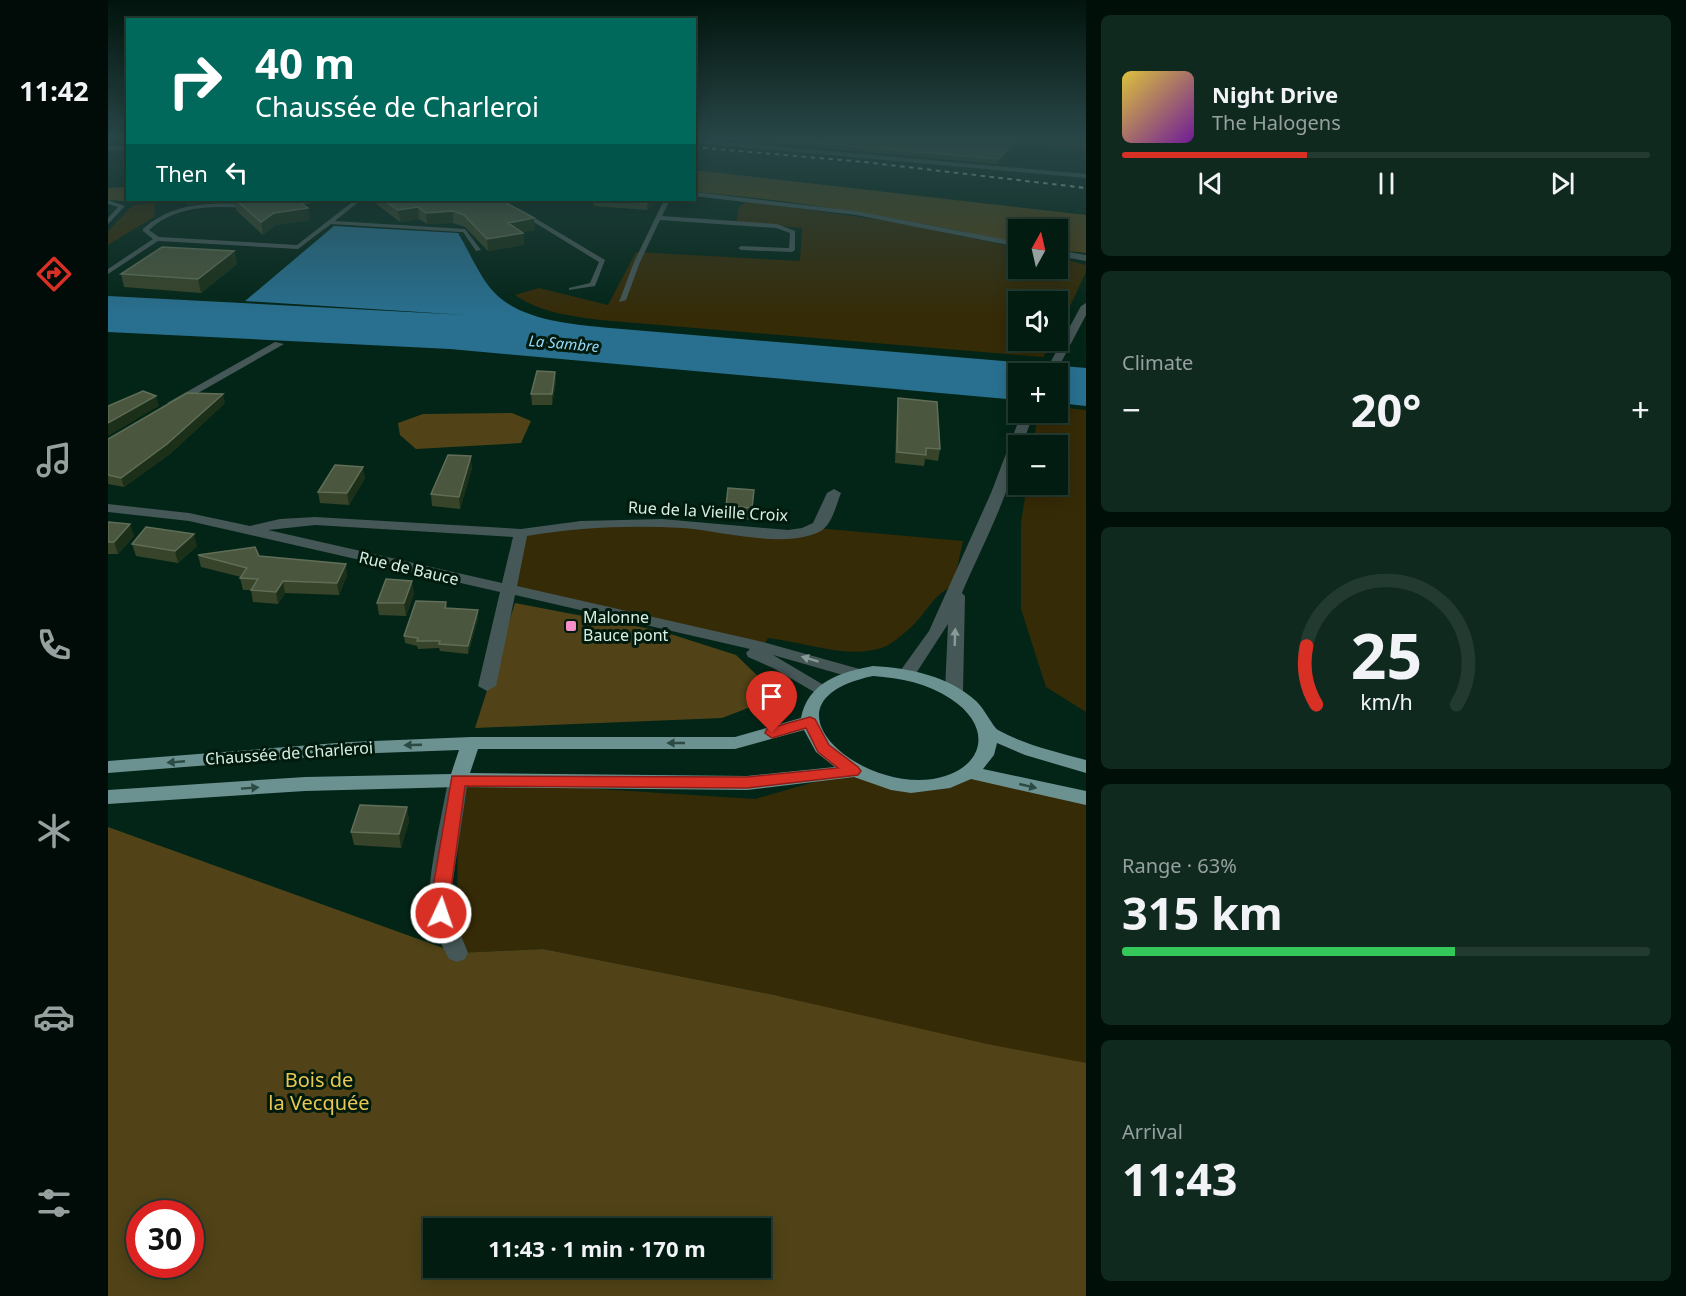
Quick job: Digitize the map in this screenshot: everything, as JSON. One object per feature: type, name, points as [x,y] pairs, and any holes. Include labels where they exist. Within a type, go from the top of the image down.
[{"type":"main road","points":[[873,671],[907,674],[954,691],[982,718],[988,733],[987,755],[971,773],[950,783],[915,787],[887,783],[853,771],[823,748],[810,722],[812,705],[821,690],[857,674],[873,671]]},
{"type":"main road","name":"Chaussée de Charleroi","points":[[108,767],[350,748],[471,743],[735,743],[810,722]]},
{"type":"main road","points":[[988,733],[1032,751],[1086,767]]},
{"type":"main road","points":[[458,780],[471,743]]},
{"type":"main road","name":"Chaussée de Charleroi","points":[[108,797],[305,784],[458,780],[747,783],[853,771]]},
{"type":"main road","points":[[971,773],[1086,798]]},
{"type":"street","points":[[715,196],[856,213],[1008,242]]},
{"type":"street","points":[[1068,255],[1086,258]]},
{"type":"street","points":[[1055,363],[1086,306]]},
{"type":"street","points":[[162,409],[279,344]]},
{"type":"street","points":[[907,674],[937,631],[998,493],[1024,423]]},
{"type":"street","name":"Rue de la Vieille Croix","points":[[252,531],[280,523],[315,521],[521,533],[547,527],[651,524],[797,534],[816,528],[824,518],[834,493]]},
{"type":"street","name":"Rue de Bauce","points":[[108,508],[178,516],[252,531],[509,591],[763,646],[857,674]]},
{"type":"street","points":[[487,686],[521,533]]},
{"type":"street","points":[[954,691],[957,584]]},
{"type":"street","name":"Rue de Bauce","points":[[709,636],[779,664],[821,690]]},
{"type":"street","points":[[457,952],[441,913],[440,893],[458,780]]},
{"type":"lane","points":[[278,206],[319,201]]},
{"type":"lane","points":[[261,206],[232,205],[182,210],[160,216],[145,230],[157,239],[298,247],[357,201]]},
{"type":"lane","points":[[622,300],[637,262],[666,201]]},
{"type":"lane","points":[[108,202],[122,206],[108,222]]},
{"type":"lane","points":[[515,208],[603,261],[593,285],[571,289]]},
{"type":"lane","points":[[108,211],[119,211]]},
{"type":"lane","points":[[658,218],[777,226],[793,232],[792,250],[741,248]]},
{"type":"lane","points":[[328,222],[460,230],[465,231],[478,250]]},
{"type":"lane","points":[[108,272],[157,239]]},
{"type":"shaded area","points":[[747,201],[901,223],[1008,246],[1008,279],[1068,279],[1068,260],[1086,265],[1086,272],[1068,311],[1068,291],[1008,291],[1008,351],[1047,351],[1043,357],[600,320],[566,315],[534,306],[515,295],[539,288],[608,305],[636,252],[800,261],[802,228],[736,222],[739,207]]},
{"type":"shaded area","points":[[155,203],[154,217],[108,245],[108,231],[133,205]]},
{"type":"shaded area","points":[[1068,408],[1086,410],[1086,712],[1046,687],[1021,609],[1021,523],[1025,495],[1068,495],[1068,435],[1035,435],[1036,423],[1068,423]]},
{"type":"shaded area","points":[[620,523],[797,534],[816,528],[963,541],[953,586],[940,594],[916,622],[898,638],[884,647],[870,651],[841,651],[768,638],[763,647],[509,591],[521,533]]},
{"type":"shaded area","points":[[853,771],[915,787],[971,773],[1086,795],[1086,1069],[774,995],[543,949],[457,953],[458,780],[755,799]]},
{"type":"green space","points":[[108,196],[126,196],[126,201],[156,201],[155,203],[137,203],[108,200]]},
{"type":"green space","points":[[735,196],[925,196],[1086,215],[1086,253],[1068,251],[1068,219],[1008,219],[1008,241],[857,212]]},
{"type":"green space","points":[[512,413],[531,421],[521,443],[416,449],[400,435],[398,423],[423,414]]},
{"type":"green space","points":[[515,603],[661,631],[736,655],[765,683],[761,703],[722,718],[475,728]]},
{"type":"green space","name":"Bois de la Vecquée","points":[[108,827],[457,953],[543,949],[774,995],[987,1044],[1086,1063],[1086,1296],[108,1296]]},
{"type":"water","name":"La Sambre","points":[[334,226],[458,233],[486,283],[502,300],[546,319],[610,328],[1026,363],[1008,363],[1008,399],[450,349],[108,332],[108,296],[466,315],[245,301]]},
{"type":"water","points":[[1068,366],[1086,368],[1086,406],[1068,404]]},
{"type":"building","points":[[237,201],[298,201],[308,208],[274,213],[261,222]]},
{"type":"building","points":[[385,201],[503,201],[534,218],[508,223],[523,233],[487,239],[464,215],[453,211],[426,213],[418,207],[398,210]]},
{"type":"building","points":[[613,201],[650,201],[647,203]]},
{"type":"building","points":[[162,247],[234,251],[198,279],[121,274]]},
{"type":"building","points":[[537,371],[555,372],[552,394],[531,394]]},
{"type":"building","points":[[143,391],[156,396],[108,423],[108,406]]},
{"type":"building","points":[[187,393],[223,394],[167,444],[121,478],[108,475],[108,439]]},
{"type":"building","points":[[898,398],[937,402],[940,449],[926,448],[926,455],[897,452]]},
{"type":"building","points":[[448,455],[471,456],[459,497],[431,494]]},
{"type":"building","points":[[335,465],[363,467],[347,493],[318,492]]},
{"type":"building","points":[[728,488],[754,490],[752,508],[726,506]]},
{"type":"building","points":[[108,522],[130,524],[114,542],[108,542]]},
{"type":"building","points":[[146,527],[194,534],[175,551],[132,544]]},
{"type":"building","points":[[255,547],[259,556],[346,564],[337,583],[283,581],[276,592],[251,590],[258,579],[240,578],[247,568],[198,555]]},
{"type":"building","points":[[386,579],[412,581],[404,603],[377,603]]},
{"type":"building","points":[[416,601],[446,602],[445,608],[478,610],[468,646],[439,644],[440,641],[417,641],[418,638],[404,636]]},
{"type":"building","points":[[360,805],[407,807],[399,834],[351,832]]},
{"type":"place","name":"Malonne Bauce pont","points":[[571,626]]},
{"type":"route","points":[[441,913],[440,893],[458,780],[747,783],[853,771],[823,748],[810,722],[772,733]]}]
